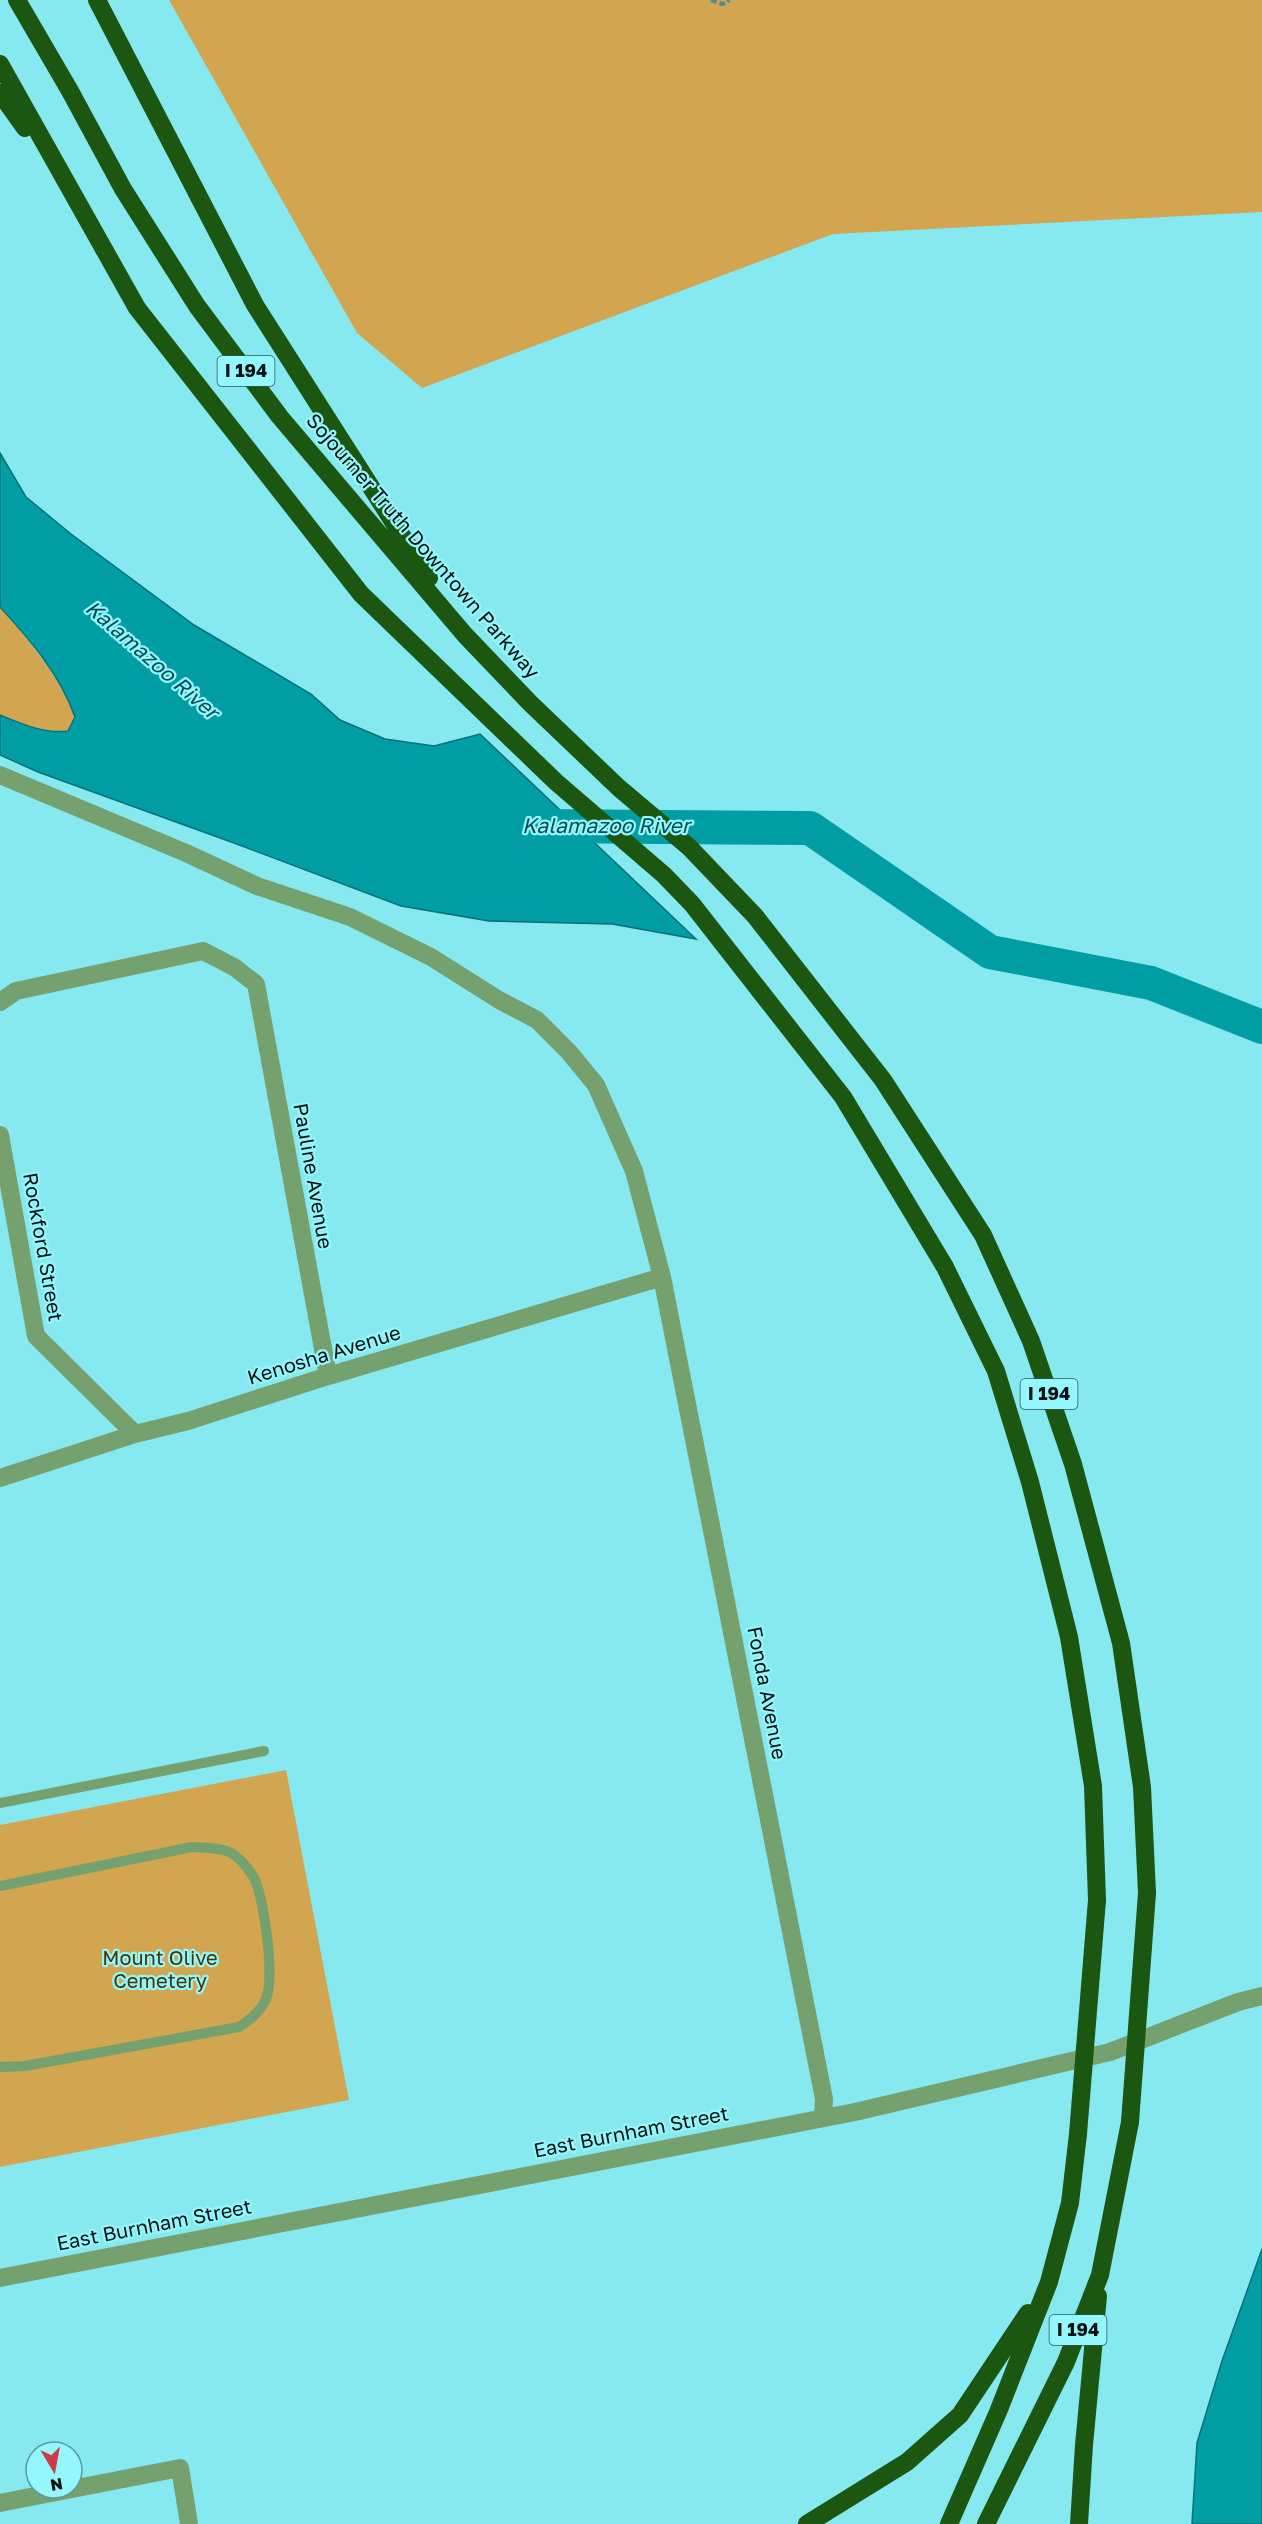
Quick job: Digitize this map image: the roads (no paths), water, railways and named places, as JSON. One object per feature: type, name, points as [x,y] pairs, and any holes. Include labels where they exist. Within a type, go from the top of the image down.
[{"type":"highway","name":"Sojourner Truth Downtown Parkway","points":[[16,0],[70,91],[123,189],[197,306],[280,417],[465,635],[530,703],[619,788],[689,847],[755,916],[883,1080],[983,1235],[1031,1341],[1073,1464],[1120,1643],[1142,1787],[1147,1893],[1130,2122],[1100,2275],[1066,2362],[986,2524]]},
{"type":"highway","points":[[97,0],[255,305],[465,635]]},
{"type":"highway","name":"I 194","points":[[0,64],[137,308],[361,594],[478,709],[556,782],[664,875],[692,904],[843,1097],[945,1267],[996,1371],[1030,1482],[1069,1637],[1094,1786],[1097,1900],[1078,2134],[1070,2203],[1046,2286],[998,2412],[949,2524]]},
{"type":"highway","points":[[0,93],[87,217]]},
{"type":"highway","points":[[1079,2524],[1100,2275]]},
{"type":"highway","points":[[807,2524],[907,2462],[960,2415],[1046,2286]]},
{"type":"street","name":"Fonda Avenue","points":[[0,775],[186,853],[257,886],[350,917],[431,957],[498,1000],[537,1020],[569,1052],[597,1085],[634,1171],[662,1277],[824,2099],[823,2118]]},
{"type":"street","name":"Pauline Avenue","points":[[0,1002],[16,991],[203,951],[234,967],[256,984],[328,1376]]},
{"type":"street","name":"Rockford Street","points":[[0,1135],[36,1336],[135,1434]]},
{"type":"street","name":"Kenosha Avenue","points":[[0,1479],[135,1434],[188,1421],[328,1376],[662,1277]]},
{"type":"street","name":"East Burnham Street","points":[[0,2278],[823,2118],[1110,2052],[1238,2002],[1262,1996]]},
{"type":"street","points":[[0,2503],[180,2468],[189,2524]]},
{"type":"lane","points":[[0,1803],[264,1751]]},
{"type":"lane","points":[[0,1886],[192,1847],[213,1848],[231,1853],[245,1864],[255,1880],[270,1951],[270,1980],[266,2000],[255,2016],[239,2027],[25,2066],[0,2067]]},
{"type":"water","points":[[0,453],[26,497],[71,534],[194,625],[311,694],[340,720],[385,739],[434,746],[480,734],[696,939],[612,924],[489,921],[401,906],[38,772],[0,755],[0,715],[33,728],[59,732],[68,731],[75,717],[53,672],[0,607]]},
{"type":"water","points":[[1262,2249],[1262,2524],[1192,2524],[1197,2443],[1222,2361]]},
{"type":"waterway","name":"Kalamazoo River","points":[[530,826],[810,828],[990,952],[1151,983],[1262,1027]]},
{"type":"park label","name":"Mount Olive Cemetery","points":[[160,1970]]}]
